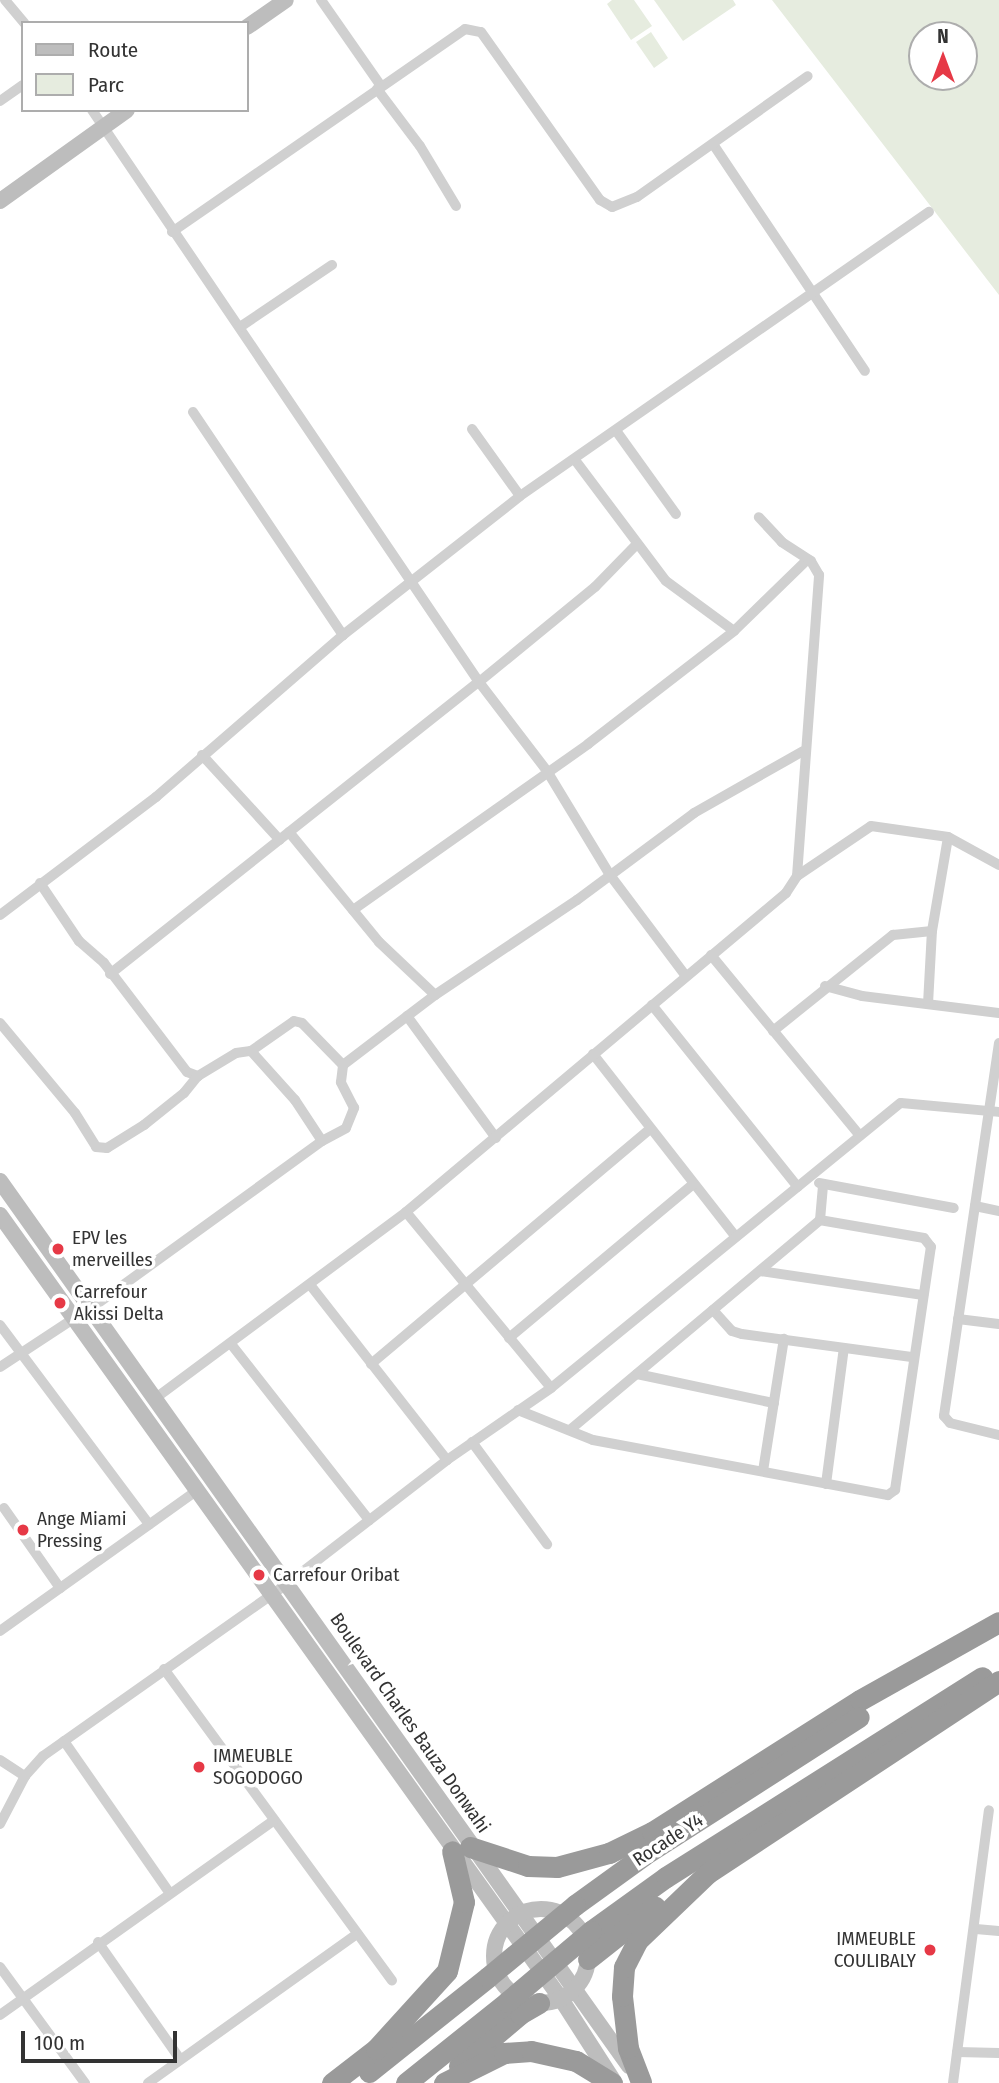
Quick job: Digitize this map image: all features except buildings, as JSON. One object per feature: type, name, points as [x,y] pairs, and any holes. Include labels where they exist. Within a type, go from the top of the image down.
[{"type":"highway","points":[[376,2049],[447,1971],[464,1902],[461,1849],[519,1864],[557,1867],[585,1862],[652,1832],[860,1700],[999,1623]]},
{"type":"highway","name":"Rocade Y4","points":[[356,2083],[565,1908],[999,1623]]},
{"type":"highway","name":"Rocade Y4","points":[[405,2083],[591,1931],[666,1877],[999,1667]]},
{"type":"highway","points":[[588,1959],[662,1900],[708,1873],[999,1681]]},
{"type":"highway","points":[[565,1908],[652,1832]]},
{"type":"highway","points":[[641,2083],[624,2025],[624,1967],[637,1941],[708,1873]]},
{"type":"highway","points":[[332,2083],[491,1969]]},
{"type":"highway","points":[[439,2083],[520,2014],[540,2003]]},
{"type":"highway","points":[[444,2083],[504,2053],[531,2051],[576,2060],[614,2083]]},
{"type":"main road","points":[[248,26],[286,0]]},
{"type":"main road","points":[[0,201],[124,112]]},
{"type":"main road","name":"Boulevard Charles Bauza Donwahi","points":[[0,1181],[153,1401],[288,1583],[461,1849]]},
{"type":"main road","name":"Boulevard Charles Bauza Donwahi","points":[[0,1215],[196,1491],[511,1920],[567,1995],[641,2083]]},
{"type":"main road","points":[[565,1908],[580,1929],[588,1959],[567,1995],[540,2003],[526,2001],[503,1986],[491,1969],[511,1920],[565,1908]]},
{"type":"main road","name":"Boulevard Charles Bauza Donwahi","points":[[567,1995],[614,2083]]},
{"type":"street","points":[[5,0],[22,21]]},
{"type":"street","points":[[321,0],[420,146],[456,206]]},
{"type":"street","points":[[172,232],[465,29],[474,28],[600,200],[612,207],[637,197],[808,76]]},
{"type":"street","points":[[0,101],[21,86]]},
{"type":"street","points":[[94,112],[172,232],[240,327],[479,682],[547,771],[610,875],[685,975]]},
{"type":"street","points":[[713,145],[865,371]]},
{"type":"street","points":[[0,915],[106,837],[343,635],[413,584],[520,496],[815,295],[929,212]]},
{"type":"street","points":[[240,327],[332,265]]},
{"type":"street","points":[[193,412],[343,635]]},
{"type":"street","points":[[472,429],[520,496]]},
{"type":"street","points":[[617,432],[676,514]]},
{"type":"street","points":[[575,460],[637,544],[685,599],[734,631]]},
{"type":"street","points":[[759,517],[782,542],[808,559],[819,575],[803,751],[797,876]]},
{"type":"street","points":[[110,974],[596,587],[637,544]]},
{"type":"street","points":[[353,910],[547,771],[734,631],[808,559]]},
{"type":"street","points":[[90,1309],[322,1141],[346,1128],[354,1108],[341,1082],[343,1065],[435,995],[610,875],[694,813],[803,751]]},
{"type":"street","points":[[202,755],[284,836],[435,995]]},
{"type":"street","points":[[153,1401],[311,1286],[406,1212],[685,975],[786,893],[797,876],[871,826],[948,837],[999,866]]},
{"type":"street","points":[[928,1004],[932,931],[948,837]]},
{"type":"street","points":[[40,883],[79,941],[110,974],[178,1062],[198,1076]]},
{"type":"street","points":[[772,1031],[825,986],[893,935],[932,931]]},
{"type":"street","points":[[711,955],[860,1136]]},
{"type":"street","points":[[825,986],[862,996],[999,1013]]},
{"type":"street","points":[[652,1005],[802,1184]]},
{"type":"street","points":[[407,1016],[496,1138]]},
{"type":"street","points":[[0,1023],[75,1113],[96,1147],[107,1148],[144,1125],[184,1093],[198,1076],[236,1053],[251,1051],[294,1021],[302,1023],[343,1065]]},
{"type":"street","points":[[999,1043],[995,1111],[975,1206],[944,1416],[950,1423],[999,1435]]},
{"type":"street","points":[[251,1051],[295,1100],[322,1141]]},
{"type":"street","points":[[593,1055],[649,1130],[736,1237]]},
{"type":"street","points":[[0,1824],[25,1776],[64,1741],[288,1583],[447,1460],[551,1388],[901,1103],[995,1111]]},
{"type":"street","points":[[371,1364],[649,1130]]},
{"type":"street","points":[[509,1338],[693,1184]]},
{"type":"street","points":[[802,1184],[823,1184],[954,1208]]},
{"type":"street","points":[[571,1429],[820,1220],[823,1184]]},
{"type":"street","points":[[975,1206],[999,1211]]},
{"type":"street","points":[[406,1212],[551,1388]]},
{"type":"street","points":[[518,1410],[593,1440],[888,1495],[895,1490],[931,1247],[923,1238],[820,1220]]},
{"type":"street","points":[[760,1271],[923,1295]]},
{"type":"street","points":[[311,1286],[447,1460]]},
{"type":"street","points":[[713,1310],[732,1331],[913,1357]]},
{"type":"street","points":[[958,1319],[999,1324]]},
{"type":"street","points":[[0,1367],[73,1320]]},
{"type":"street","points":[[0,1325],[149,1524]]},
{"type":"street","points":[[762,1472],[784,1339]]},
{"type":"street","points":[[231,1344],[369,1520]]},
{"type":"street","points":[[826,1483],[844,1348]]},
{"type":"street","points":[[637,1374],[774,1403]]},
{"type":"street","points":[[472,1442],[547,1544]]},
{"type":"street","points":[[0,1631],[196,1491]]},
{"type":"street","points":[[4,1508],[60,1588]]},
{"type":"street","points":[[164,1668],[392,1980]]},
{"type":"street","points":[[64,1741],[169,1892]]},
{"type":"street","points":[[0,1760],[25,1776]]},
{"type":"street","points":[[953,2083],[964,1979],[976,1929],[989,1810]]},
{"type":"street","points":[[0,2015],[98,1942],[274,1819]]},
{"type":"street","points":[[976,1929],[999,1931]]},
{"type":"street","points":[[148,2083],[357,1934]]},
{"type":"street","points":[[98,1942],[180,2059]]},
{"type":"street","points":[[0,1967],[85,2083]]},
{"type":"street","points":[[957,2052],[999,2053]]},
{"type":"green space","points":[[612,0],[634,0],[652,26],[631,40],[607,4]]},
{"type":"green space","points":[[654,0],[733,0],[736,5],[683,41]]},
{"type":"green space","points":[[772,0],[999,0],[999,295]]},
{"type":"green space","points":[[651,32],[668,58],[654,68],[636,42]]},
{"type":"place","name":"EPV les merveilles","points":[[58,1249]]},
{"type":"place","name":"Carrefour Akissi Delta","points":[[60,1303]]},
{"type":"place","name":"Ange Miami Pressing","points":[[23,1530]]},
{"type":"place","name":"Carrefour Oribat","points":[[259,1575]]},
{"type":"place","name":"IMMEUBLE SOGODOGO","points":[[199,1767]]},
{"type":"place","name":"IMMEUBLE COULIBALY","points":[[930,1950]]}]
